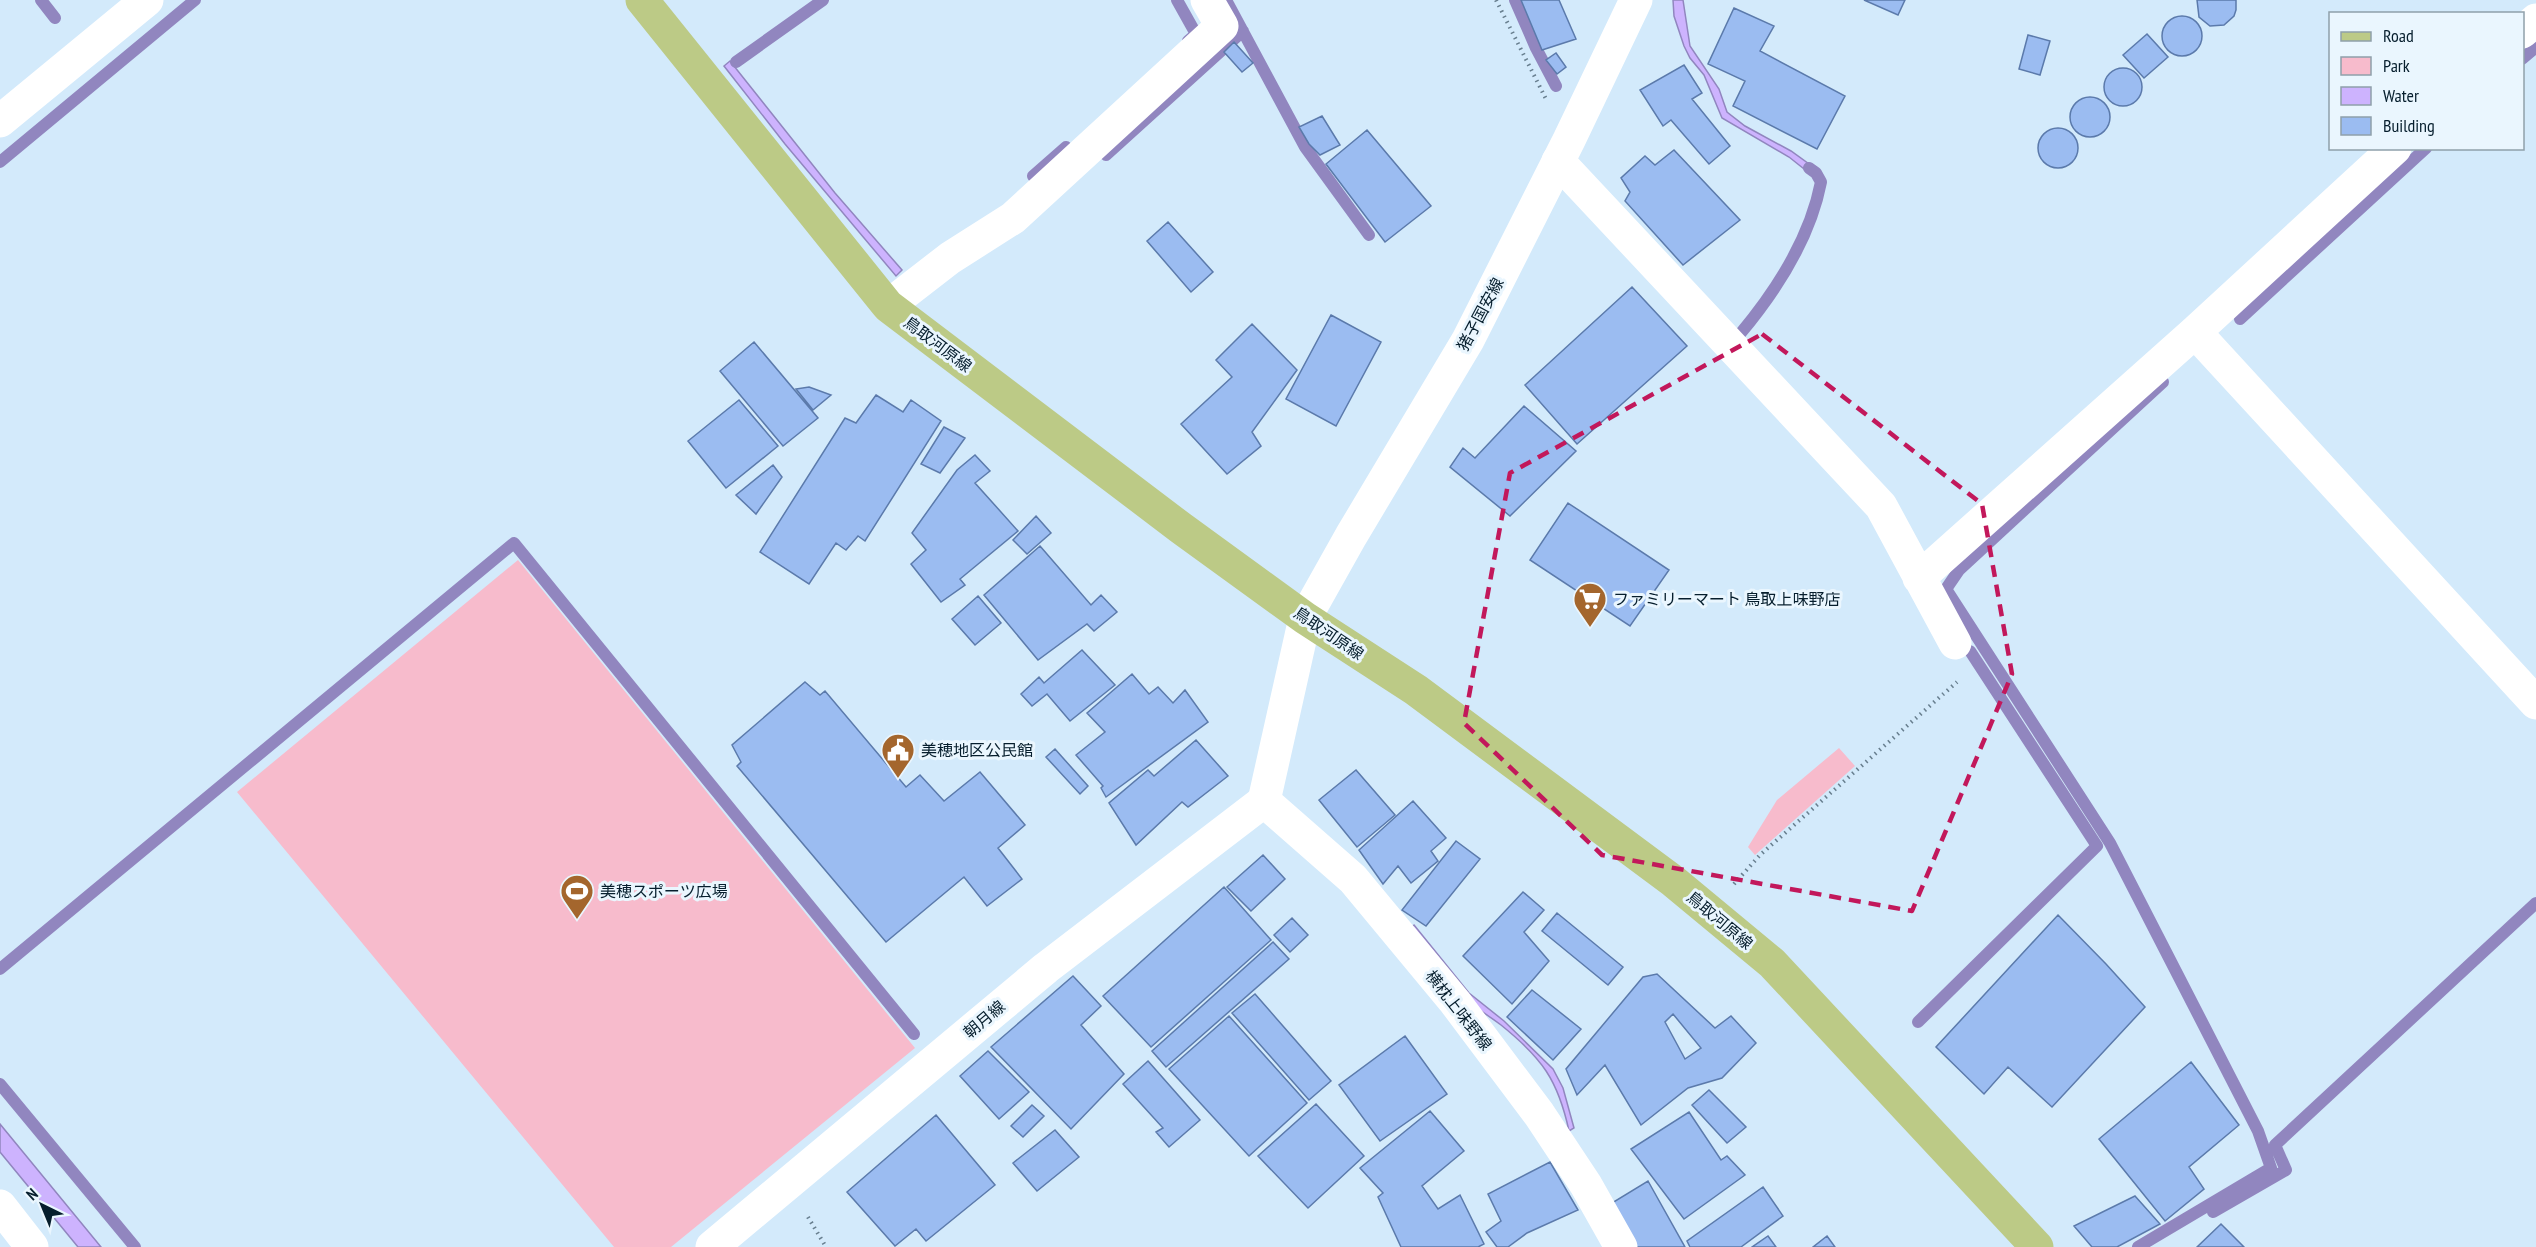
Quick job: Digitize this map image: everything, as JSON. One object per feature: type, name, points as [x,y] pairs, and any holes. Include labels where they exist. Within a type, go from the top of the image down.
[{"type":"main road","name":"鳥取河原線","points":[[642,0],[888,306],[1181,528],[1305,618],[1416,690],[1571,804],[1772,963],[2037,1247]]},
{"type":"street","points":[[0,121],[147,0]]},
{"type":"street","points":[[888,306],[950,258],[1013,218],[1222,26],[1207,0]]},
{"type":"street","name":"猪子国安線","points":[[1264,801],[1305,618],[1468,340],[1565,148],[1636,0]]},
{"type":"street","points":[[2524,31],[2536,20]]},
{"type":"street","points":[[1565,148],[1881,506],[1955,643]]},
{"type":"street","points":[[1919,578],[2195,332],[2393,150]]},
{"type":"street","points":[[2195,332],[2536,703]]},
{"type":"street","name":"朝月線","points":[[712,1247],[1046,968],[1264,801]]},
{"type":"street","name":"横枕上味野線","points":[[1264,801],[1353,879],[1455,1002],[1539,1114],[1586,1185],[1621,1247]]},
{"type":"street","points":[[0,1206],[32,1247]]},
{"type":"path","points":[[1496,0],[1551,108],[1565,148]]},
{"type":"path","points":[[1708,911],[1760,855],[1963,677],[1966,669],[1955,643]]},
{"type":"highlighted area","points":[[1762,334],[1982,504],[2012,674],[1912,911],[1602,855],[1464,723],[1510,473]]},
{"type":"green space","name":"美穂スポーツ広場","points":[[518,560],[915,1048],[671,1247],[614,1247],[237,792]]},
{"type":"green space","points":[[1839,748],[1855,766],[1755,855],[1748,847],[1777,800]]},
{"type":"water","points":[[1673,0],[1683,0],[1690,46],[1719,89],[1727,112],[1745,126],[1791,151],[1816,169],[1822,177],[1818,180],[1789,157],[1722,118],[1704,75],[1690,58],[1684,46],[1674,16]]},
{"type":"water","points":[[730,61],[835,193],[902,270],[896,276],[785,144],[724,66]]},
{"type":"water","points":[[1414,925],[1469,993],[1504,1021],[1553,1069],[1563,1088],[1574,1128],[1569,1131],[1560,1098],[1538,1060],[1501,1025],[1464,998],[1409,930]]},
{"type":"water","points":[[0,1124],[101,1247],[78,1247],[0,1152]]},
{"type":"building","points":[[1521,0],[1559,0],[1576,39],[1542,50]]},
{"type":"building","points":[[1864,0],[1905,0],[1898,15]]},
{"type":"building","points":[[2197,0],[2236,0],[2234,16],[2224,25],[2210,26],[2199,17]]},
{"type":"building","points":[[1734,8],[1774,26],[1760,51],[1845,96],[1817,149],[1733,106],[1745,81],[1708,64]]},
{"type":"building","points":[[2182,16],[2190,17],[2196,22],[2201,28],[2201,44],[2196,50],[2190,55],[2182,56],[2174,55],[2168,50],[2163,44],[2162,36],[2163,28],[2168,22],[2174,17]]},
{"type":"building","points":[[2147,34],[2168,57],[2144,78],[2123,55]]},
{"type":"building","points":[[2028,35],[2050,41],[2040,75],[2019,69]]},
{"type":"building","points":[[1234,42],[1253,63],[1242,72],[1224,52]]},
{"type":"building","points":[[1556,53],[1566,67],[1557,74],[1546,60]]},
{"type":"building","points":[[1684,65],[1702,93],[1692,99],[1730,146],[1709,164],[1671,120],[1663,126],[1640,90]]},
{"type":"building","points":[[2123,68],[2137,73],[2142,87],[2137,101],[2123,106],[2109,101],[2104,87],[2109,73]]},
{"type":"building","points":[[2090,97],[2098,98],[2104,103],[2109,109],[2109,125],[2104,131],[2098,136],[2090,137],[2082,136],[2076,131],[2071,125],[2070,117],[2071,109],[2076,103],[2082,98]]},
{"type":"building","points":[[1322,116],[1340,145],[1320,155],[1309,144],[1299,127]]},
{"type":"building","points":[[2058,128],[2066,129],[2072,134],[2077,140],[2077,156],[2072,162],[2066,167],[2058,168],[2050,167],[2044,162],[2039,156],[2038,148],[2039,140],[2044,134],[2050,129]]},
{"type":"building","points":[[1367,130],[1431,206],[1385,242],[1326,164]]},
{"type":"building","points":[[1674,150],[1740,220],[1683,265],[1625,201],[1630,192],[1621,178],[1645,156],[1655,165]]},
{"type":"building","points":[[1168,222],[1213,272],[1191,292],[1147,241]]},
{"type":"building","points":[[1632,287],[1687,346],[1577,444],[1525,385]]},
{"type":"building","points":[[1331,315],[1381,342],[1336,426],[1286,399]]},
{"type":"building","points":[[1252,324],[1297,370],[1252,432],[1261,446],[1227,474],[1181,424],[1232,377],[1216,360]]},
{"type":"building","points":[[754,342],[818,418],[783,446],[720,371]]},
{"type":"building","points":[[809,387],[831,395],[813,410],[796,389]]},
{"type":"building","points":[[876,395],[903,412],[911,400],[941,421],[865,541],[858,536],[846,550],[836,543],[809,584],[760,552],[845,418],[856,423]]},
{"type":"building","points":[[739,400],[778,446],[726,488],[688,441]]},
{"type":"building","points":[[1524,406],[1576,451],[1510,516],[1450,467],[1463,448],[1475,458]]},
{"type":"building","points":[[944,427],[965,438],[940,473],[921,464]]},
{"type":"building","points":[[975,455],[990,471],[975,483],[1018,531],[960,579],[965,585],[941,602],[911,564],[926,550],[912,533],[957,470]]},
{"type":"building","points":[[773,465],[782,477],[756,514],[736,495]]},
{"type":"building","points":[[1568,503],[1669,570],[1630,626],[1530,560]]},
{"type":"building","points":[[1036,516],[1051,533],[1027,554],[1013,540]]},
{"type":"building","points":[[1040,546],[1091,605],[1101,595],[1117,612],[1094,631],[1087,624],[1038,660],[984,595]]},
{"type":"building","points":[[978,596],[1001,623],[975,645],[952,619]]},
{"type":"building","points":[[1082,650],[1115,685],[1070,721],[1047,694],[1032,706],[1021,694],[1039,677],[1044,683]]},
{"type":"building","points":[[1132,674],[1149,694],[1158,687],[1173,703],[1185,690],[1208,722],[1106,797],[1101,788],[1103,786],[1076,755],[1105,732],[1087,713]]},
{"type":"building","points":[[805,682],[820,695],[825,691],[906,787],[920,775],[944,801],[980,772],[1025,825],[998,848],[1022,879],[987,906],[964,877],[886,942],[737,766],[741,762],[732,745]]},
{"type":"building","points":[[1196,740],[1228,776],[1188,807],[1182,802],[1136,845],[1109,803],[1148,770],[1154,776]]},
{"type":"building","points":[[1055,749],[1088,786],[1080,794],[1046,757]]},
{"type":"building","points":[[1356,770],[1395,815],[1357,847],[1319,800]]},
{"type":"building","points":[[1413,801],[1446,838],[1431,851],[1438,861],[1411,883],[1398,866],[1383,884],[1359,850]]},
{"type":"building","points":[[1456,841],[1480,859],[1426,926],[1402,910]]},
{"type":"building","points":[[1263,855],[1285,879],[1251,911],[1227,887]]},
{"type":"building","points":[[1224,887],[1271,940],[1151,1047],[1103,996]]},
{"type":"building","points":[[1523,892],[1544,910],[1524,932],[1549,961],[1512,1004],[1463,956]]},
{"type":"building","points":[[1557,913],[1623,967],[1608,985],[1542,931]]},
{"type":"building","points":[[2058,915],[2145,1007],[2052,1107],[2008,1067],[1984,1094],[1936,1047]]},
{"type":"building","points":[[1292,918],[1308,935],[1290,952],[1274,935]]},
{"type":"building","points":[[1273,942],[1289,959],[1166,1067],[1152,1051]]},
{"type":"building","points":[[1657,974],[1715,1028],[1731,1016],[1756,1043],[1722,1078],[1688,1088],[1641,1125],[1605,1065],[1577,1095],[1566,1069],[1643,977]],"holes":[[[1673,1014],[1701,1048],[1685,1059],[1665,1022]]]},
{"type":"building","points":[[1073,976],[1101,1006],[1081,1025],[1124,1074],[1071,1129],[991,1047]]},
{"type":"building","points":[[1532,990],[1581,1029],[1553,1060],[1507,1017]]},
{"type":"building","points":[[1255,994],[1331,1081],[1309,1100],[1232,1013]]},
{"type":"building","points":[[1229,1016],[1307,1103],[1249,1156],[1169,1069]]},
{"type":"building","points":[[1405,1036],[1447,1094],[1380,1141],[1339,1085]]},
{"type":"building","points":[[988,1051],[1029,1092],[999,1119],[960,1076]]},
{"type":"building","points":[[1148,1061],[1200,1120],[1169,1147],[1156,1132],[1163,1128],[1123,1084]]},
{"type":"building","points":[[2191,1062],[2239,1125],[2189,1167],[2204,1189],[2165,1221],[2099,1139]]},
{"type":"building","points":[[1709,1090],[1746,1127],[1727,1143],[1692,1105]]},
{"type":"building","points":[[1316,1104],[1364,1156],[1308,1208],[1258,1156]]},
{"type":"building","points":[[1032,1105],[1044,1116],[1023,1137],[1011,1126]]},
{"type":"building","points":[[1430,1111],[1464,1151],[1422,1186],[1438,1209],[1460,1195],[1484,1244],[1478,1247],[1401,1247],[1378,1197],[1383,1193],[1360,1168]]},
{"type":"building","points":[[1689,1112],[1721,1160],[1727,1156],[1745,1175],[1684,1219],[1631,1149]]},
{"type":"building","points":[[936,1115],[995,1185],[926,1241],[916,1229],[895,1246],[847,1192]]},
{"type":"building","points":[[1055,1130],[1079,1157],[1037,1191],[1013,1163]]},
{"type":"building","points":[[1550,1162],[1578,1210],[1527,1233],[1508,1247],[1497,1247],[1486,1232],[1501,1221],[1488,1194]]},
{"type":"building","points":[[1648,1181],[1685,1247],[1630,1247],[1607,1206]]},
{"type":"building","points":[[1763,1187],[1783,1216],[1741,1247],[1690,1247],[1687,1241]]},
{"type":"building","points":[[2135,1196],[2160,1224],[2117,1247],[2092,1247],[2074,1226]]},
{"type":"building","points":[[2221,1224],[2244,1247],[2197,1247]]},
{"type":"building","points":[[1768,1236],[1776,1247],[1752,1247]]},
{"type":"building","points":[[1827,1236],[1835,1247],[1813,1247]]},
{"type":"waterway","points":[[41,0],[55,18]]},
{"type":"waterway","points":[[0,162],[195,0]]},
{"type":"waterway","points":[[736,62],[823,0]]},
{"type":"waterway","points":[[1177,0],[1196,34],[1188,41]]},
{"type":"waterway","points":[[1226,0],[1305,147],[1369,235]]},
{"type":"waterway","points":[[1515,0],[1556,86]]},
{"type":"waterway","points":[[1106,155],[1243,31]]},
{"type":"waterway","points":[[2524,57],[2536,47]]},
{"type":"waterway","points":[[1033,176],[1066,147]]},
{"type":"waterway","points":[[2240,319],[2424,150]]},
{"type":"waterway","points":[[1740,334],[1779,282],[1809,224],[1821,182],[1816,173],[1809,168]]},
{"type":"waterway","points":[[2138,1247],[2271,1168],[2258,1131],[2110,843],[1946,589],[1959,570],[2163,382]]},
{"type":"waterway","points":[[0,969],[514,543],[914,1034]]},
{"type":"waterway","points":[[1918,1022],[2097,846],[1970,651]]},
{"type":"waterway","points":[[2213,1212],[2286,1170],[2275,1145],[2536,903]]},
{"type":"waterway","points":[[0,1084],[135,1247]]},
{"type":"place","name":"ファミリーマート 鳥取上味野店","points":[[1590,628]]},
{"type":"place","name":"美穂地区公民館","points":[[898,779]]},
{"type":"place","name":"美穂スポーツ広場","points":[[577,920]]}]
